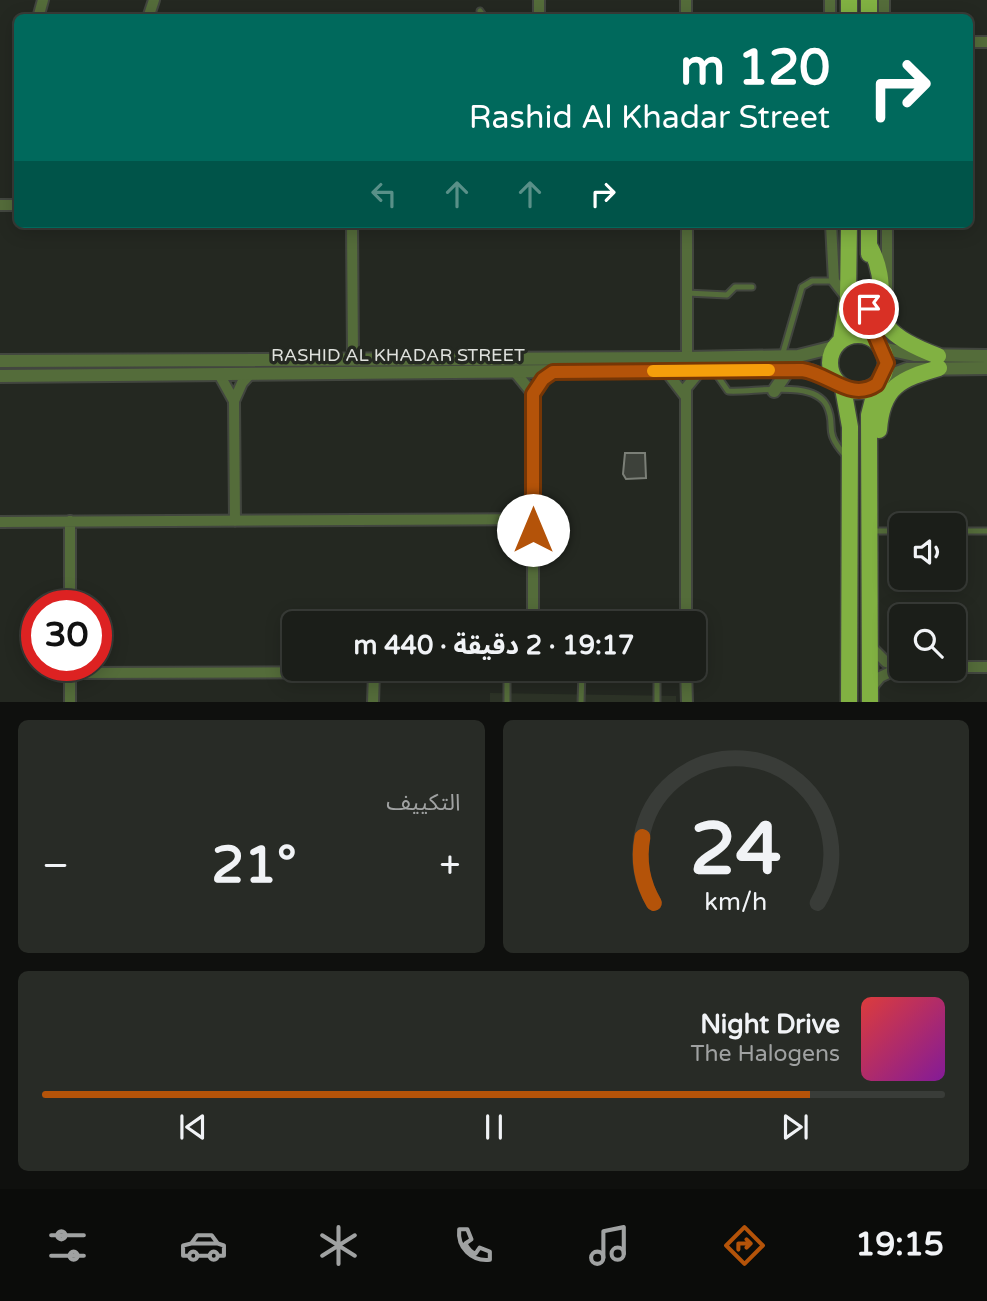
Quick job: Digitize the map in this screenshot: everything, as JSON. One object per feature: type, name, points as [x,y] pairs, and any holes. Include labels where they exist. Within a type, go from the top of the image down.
[{"type":"main road","points":[[849,228],[848,299],[829,364],[839,384],[849,417],[849,702]]},
{"type":"main road","points":[[869,228],[869,309],[887,363],[869,415],[872,477],[870,696]]},
{"type":"main road","points":[[869,245],[878,264],[880,308],[887,328],[901,341],[938,362]]},
{"type":"main road","points":[[837,344],[860,335],[880,345]]},
{"type":"main road","points":[[872,477],[885,399],[904,380],[938,362]]},
{"type":"main road","points":[[839,384],[860,392],[880,381]]},
{"type":"street","points":[[352,228],[353,359]]},
{"type":"street","points":[[687,228],[687,358]]},
{"type":"street","points":[[831,228],[834,281],[848,299]]},
{"type":"street","points":[[887,228],[887,328]]},
{"type":"street","name":"RASHID AL KHADAR STREET","points":[[0,361],[687,358],[808,355],[837,344]]},
{"type":"street","points":[[880,345],[938,362],[987,368]]},
{"type":"street","points":[[880,381],[907,369],[987,356]]},
{"type":"street","points":[[774,391],[789,369]]},
{"type":"street","name":"RASHID AL KHADAR STREET","points":[[0,376],[789,369],[811,371],[839,384]]},
{"type":"street","points":[[666,371],[686,397]]},
{"type":"street","points":[[686,611],[686,388],[700,371]]},
{"type":"street","points":[[515,372],[533,394]]},
{"type":"street","points":[[533,611],[533,394],[543,379],[553,372]]},
{"type":"street","points":[[235,521],[234,401],[251,373]]},
{"type":"street","points":[[219,374],[234,401]]},
{"type":"street","points":[[0,522],[533,519]]},
{"type":"street","points":[[69,522],[70,590]]},
{"type":"street","points":[[870,646],[889,663]]},
{"type":"street","points":[[966,667],[987,667]]},
{"type":"street","points":[[112,669],[282,671]]},
{"type":"street","points":[[870,696],[880,677],[889,673]]},
{"type":"street","points":[[70,681],[70,702]]},
{"type":"street","points":[[370,681],[370,702]]},
{"type":"street","points":[[687,681],[687,702]]},
{"type":"lane","points":[[782,356],[802,287],[812,281],[834,281]]},
{"type":"lane","points":[[687,293],[727,295],[735,287],[752,287]]},
{"type":"lane","points":[[713,371],[728,391],[808,390],[822,399],[828,409],[830,437],[850,461]]},
{"type":"lane","points":[[871,531],[889,531]]},
{"type":"lane","points":[[966,531],[987,531]]},
{"type":"lane","points":[[507,681],[507,702]]},
{"type":"lane","points":[[581,702],[582,681]]},
{"type":"lane","points":[[657,681],[657,702]]},
{"type":"shaded area","points":[[490,693],[676,696],[676,702],[490,702]]},
{"type":"building","points":[[625,453],[645,453],[646,478],[626,479],[623,474]]},
{"type":"slow traffic","points":[[653,371],[769,370]]},
{"type":"route","points":[[533,530],[533,394],[547,375],[553,372],[802,370],[828,377],[851,391],[860,392],[870,389],[883,378],[887,363],[882,348],[877,343],[869,309]]}]
